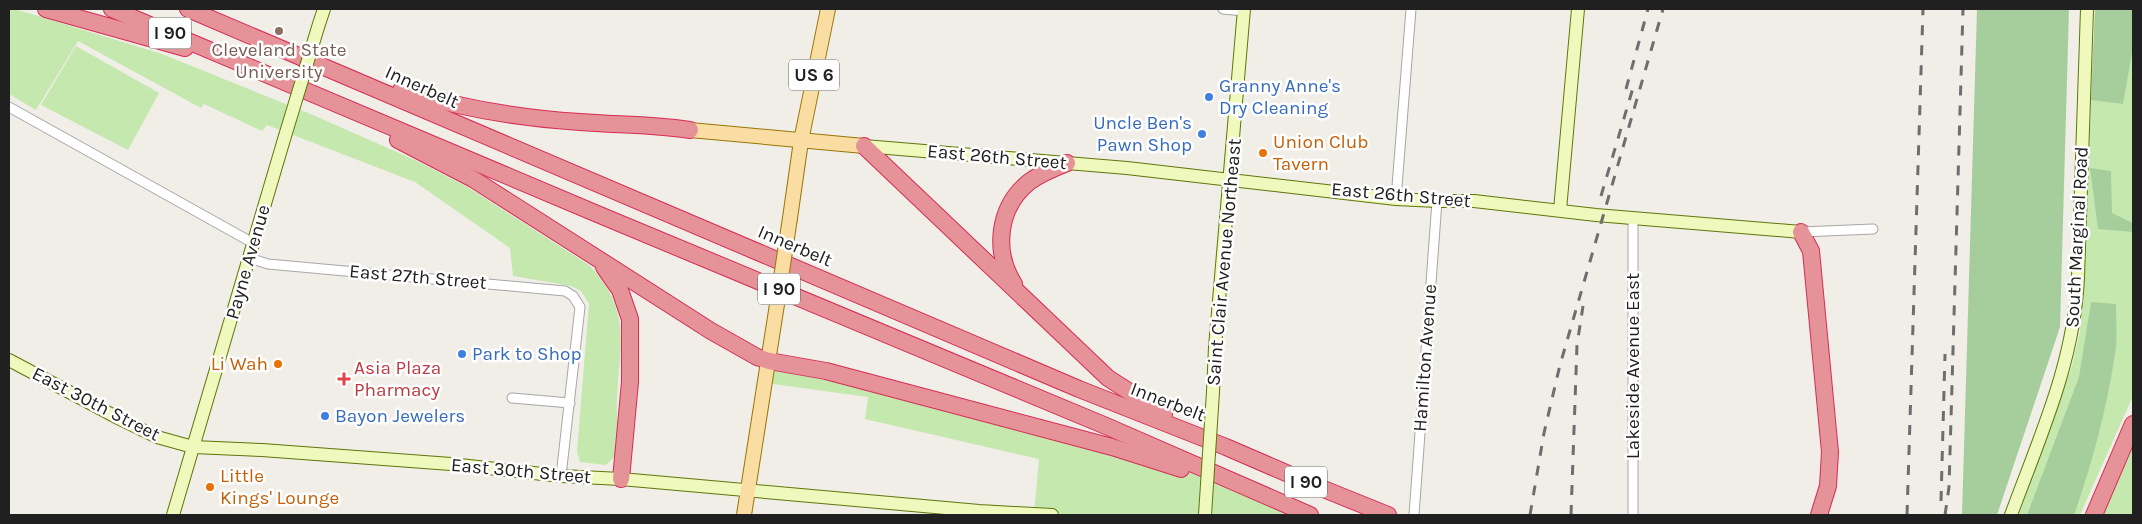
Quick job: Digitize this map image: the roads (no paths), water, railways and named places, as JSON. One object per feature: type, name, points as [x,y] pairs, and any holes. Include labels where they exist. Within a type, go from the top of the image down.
[{"type":"highway","points":[[46,9],[173,45],[229,58]]},
{"type":"highway","name":"I 90","points":[[112,9],[1106,426],[1310,515]]},
{"type":"highway","name":"Innerbelt","points":[[188,9],[1079,389],[1226,446],[1388,515]]},
{"type":"highway","points":[[330,68],[432,100],[473,109],[579,122],[690,130]]},
{"type":"highway","points":[[315,95],[473,179],[736,346],[769,361],[826,371],[1112,447],[1242,486]]},
{"type":"highway","points":[[864,146],[1120,387],[1226,446]]},
{"type":"highway","points":[[1022,296],[1003,262],[1000,240],[1004,218],[1018,193],[1029,182],[1047,171],[1067,163]]},
{"type":"highway","points":[[1801,232],[1811,251],[1830,452],[1828,486],[1818,515]]},
{"type":"highway","points":[[594,257],[612,276],[620,290],[630,319],[630,382],[621,479]]},
{"type":"highway","points":[[2094,515],[2133,424]]},
{"type":"main road","name":"US 6","points":[[744,515],[769,361],[801,141],[828,9]]},
{"type":"main road","name":"East 26th Street","points":[[690,130],[864,146]]},
{"type":"street","name":"Payne Avenue","points":[[173,515],[324,9]]},
{"type":"street","points":[[1223,9],[1244,10]]},
{"type":"street","points":[[1396,199],[1411,9]]},
{"type":"street","points":[[1560,210],[1578,9]]},
{"type":"street","name":"South Marginal Road","points":[[2011,515],[2057,392],[2075,322],[2078,285],[2087,9]]},
{"type":"street","name":"Saint Clair Avenue Northeast","points":[[1205,515],[1215,347],[1244,10]]},
{"type":"street","points":[[9,106],[253,243]]},
{"type":"street","name":"East 26th Street","points":[[864,146],[1067,163],[1325,189],[1396,199],[1437,202],[1474,201],[1634,218],[1801,232],[1873,230]]},
{"type":"street","name":"Hamilton Avenue","points":[[1414,515],[1437,202]]},
{"type":"street","name":"Lakeside Avenue East","points":[[1633,515],[1634,218]]},
{"type":"street","name":"East 27th Street","points":[[249,258],[268,264],[565,291],[574,296],[580,307],[570,403]]},
{"type":"street","name":"East 30th Street","points":[[9,360],[157,437],[193,447],[443,464],[561,476],[749,490],[978,513],[1052,515]]},
{"type":"street","points":[[512,398],[570,403],[561,476]]},
{"type":"railway","points":[[1626,89],[1648,9]]},
{"type":"railway","points":[[1530,515],[1544,433],[1560,365],[1663,9]]},
{"type":"railway","points":[[1907,515],[1923,9]]},
{"type":"railway","points":[[1945,515],[1949,487],[1963,9]]},
{"type":"railway","points":[[1601,196],[1635,81]]},
{"type":"railway","points":[[1571,515],[1577,345],[1583,306]]},
{"type":"railway","points":[[1941,501],[1945,354]]},
{"type":"place","name":"Cleveland State University","points":[[279,31]]},
{"type":"place","name":"Granny Anne's Dry Cleaning","points":[[1209,97]]},
{"type":"place","name":"Uncle Ben's Pawn Shop","points":[[1202,134]]},
{"type":"place","name":"Union Club Tavern","points":[[1263,153]]},
{"type":"place","name":"Park to Shop","points":[[462,354]]},
{"type":"place","name":"Li Wah","points":[[278,364]]},
{"type":"place","name":"Asia Plaza Pharmacy","points":[[344,379]]},
{"type":"place","name":"Bayon Jewelers","points":[[325,416]]},
{"type":"place","name":"Little Kings' Lounge","points":[[210,487]]}]
